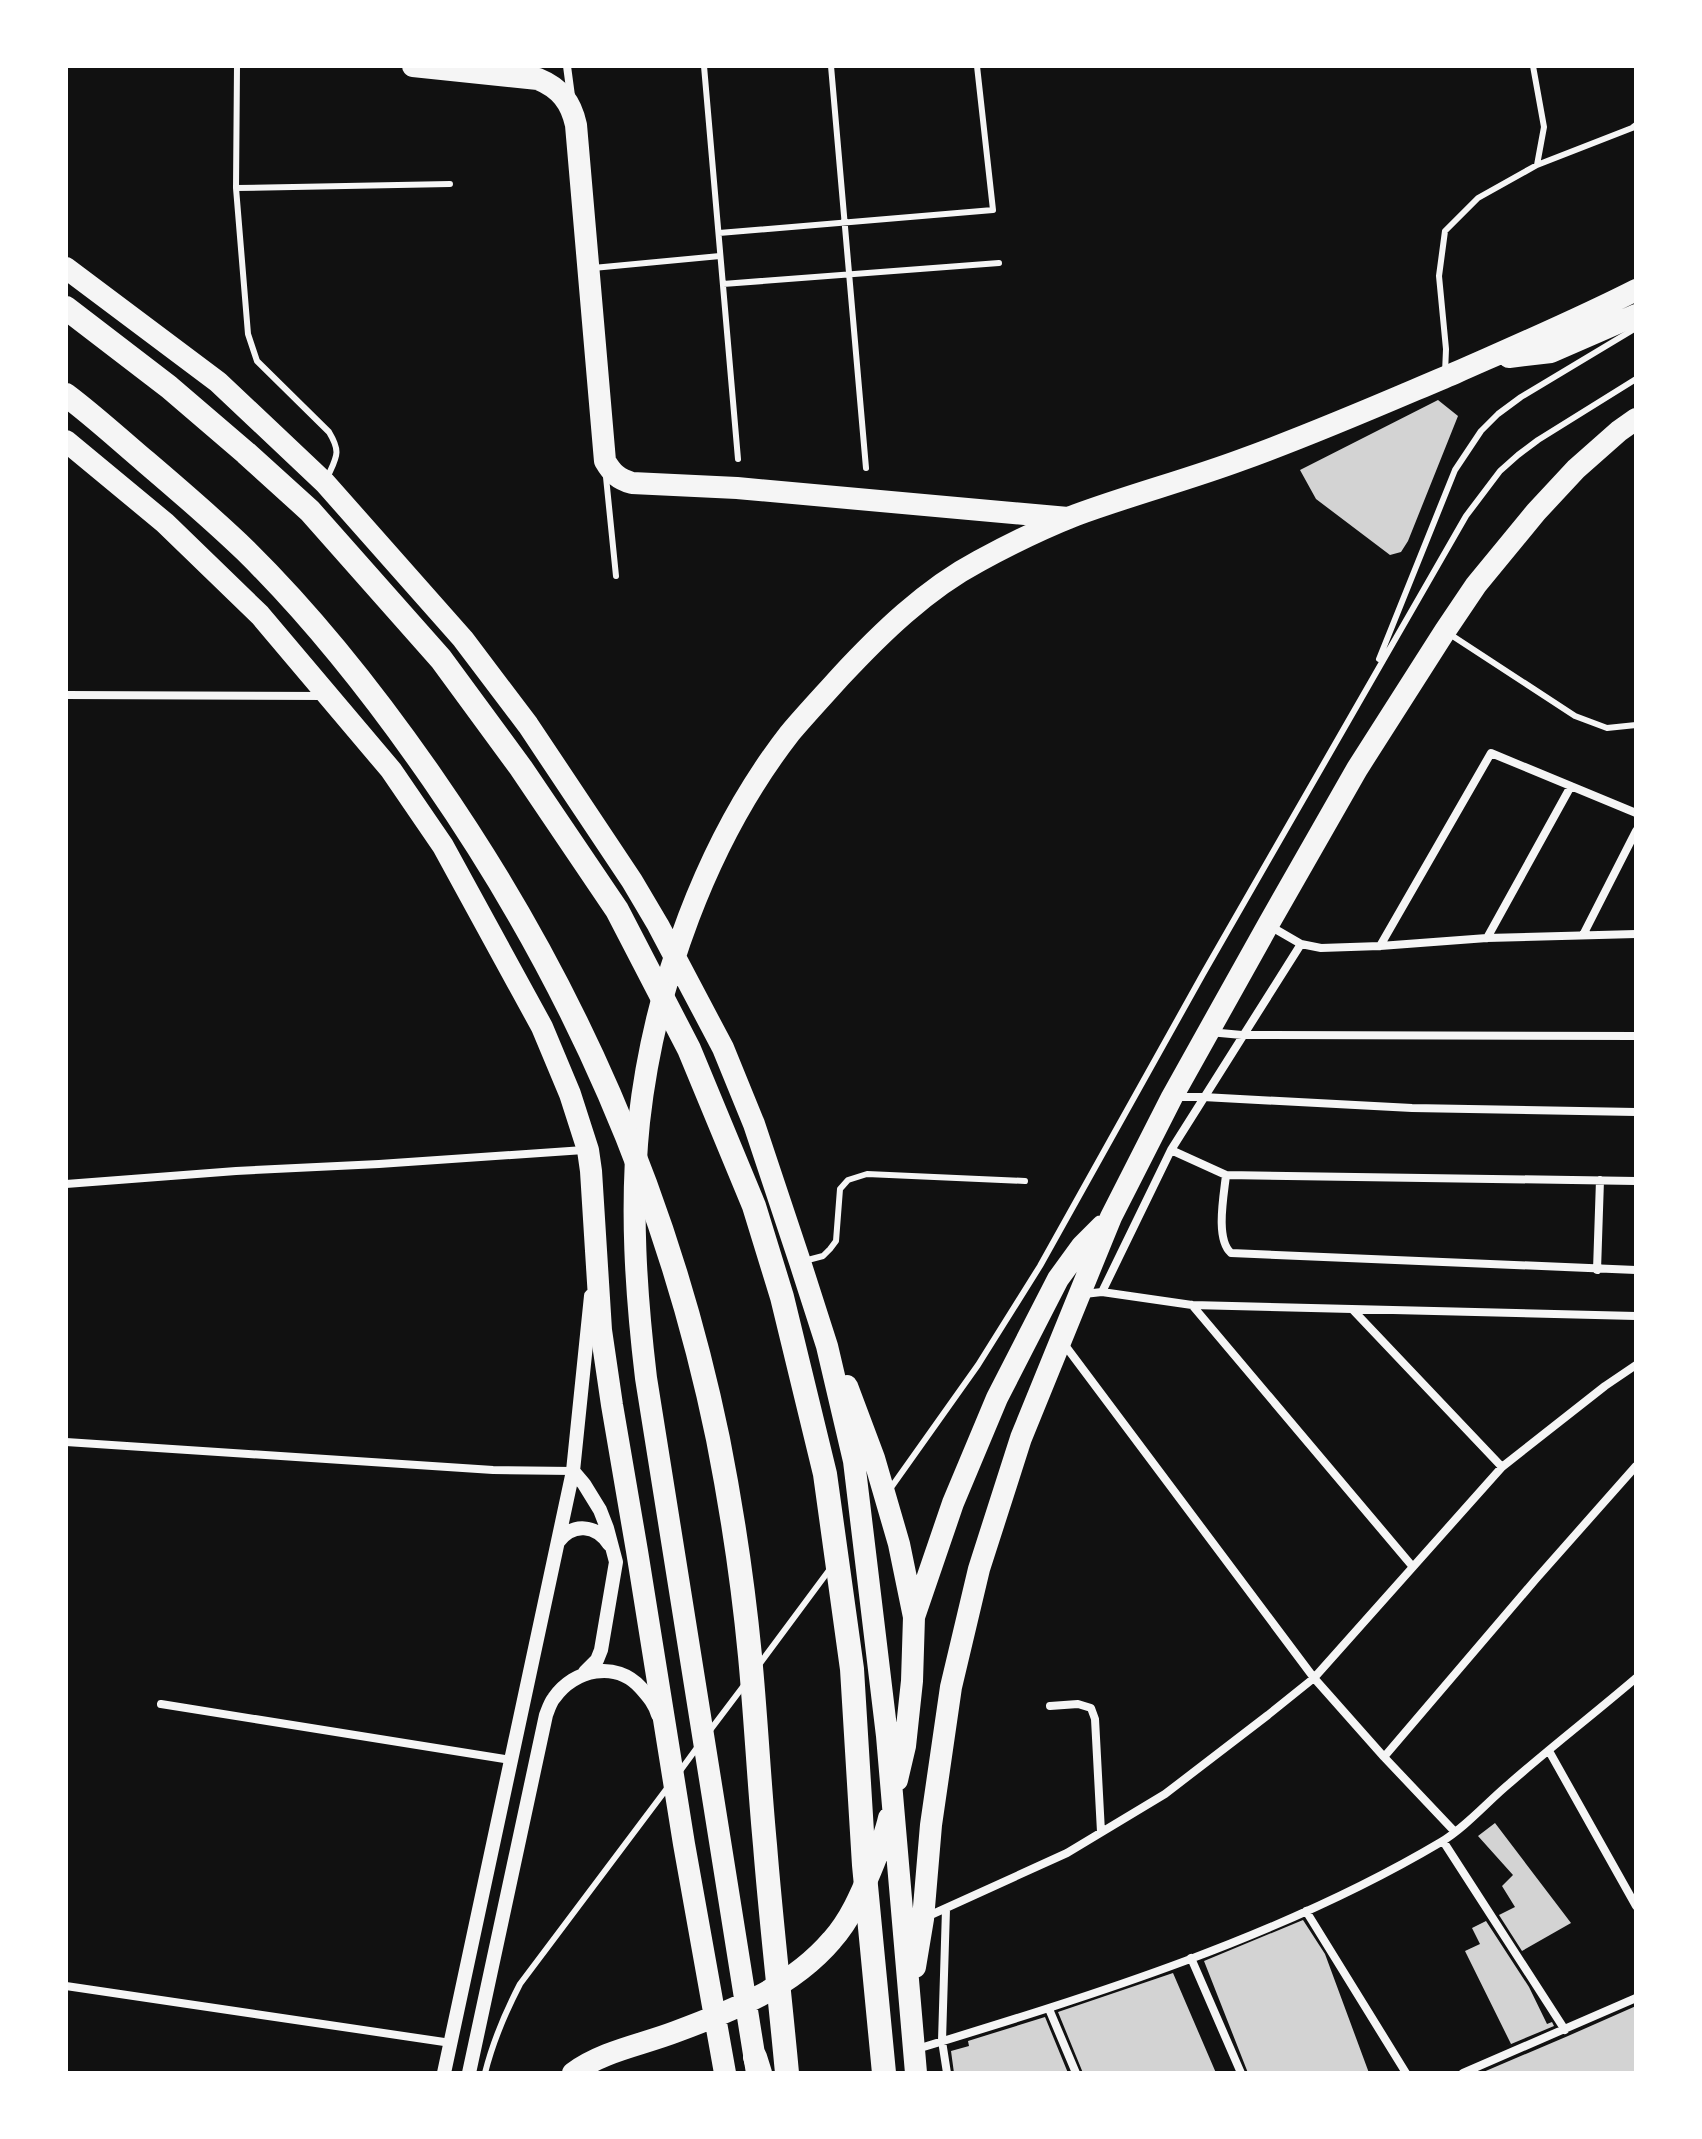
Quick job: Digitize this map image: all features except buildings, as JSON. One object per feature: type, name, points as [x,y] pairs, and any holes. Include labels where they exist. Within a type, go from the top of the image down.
[{"type":"highway","points":[[415,66],[548,80],[568,100],[574,112],[605,461],[613,474],[632,483],[737,488],[1069,518]]},
{"type":"highway","points":[[66,268],[218,382],[325,483],[463,639],[528,725],[632,881],[723,1048],[754,1124],[827,1346],[854,1461],[887,1736],[916,2073]]},
{"type":"highway","points":[[756,2061],[709,1781],[637,1302],[639,1122],[656,1022],[687,924],[718,849],[787,736],[813,706],[862,653],[909,610],[975,563],[1069,518],[1341,423],[1636,290]]},
{"type":"highway","points":[[66,308],[169,387],[310,511],[441,659],[521,768],[617,910],[689,1049],[754,1206],[782,1297],[825,1474],[852,1669],[864,1865],[884,2073]]},
{"type":"highway","points":[[1486,359],[1551,352],[1636,315]]},
{"type":"highway","points":[[66,395],[246,551],[344,660],[404,737],[500,879],[566,999],[606,1085],[650,1192],[670,1254],[699,1357],[728,1495],[750,1655],[787,2073]]},
{"type":"highway","points":[[913,2041],[915,1964],[923,1919],[931,1825],[951,1687],[979,1569],[1021,1438],[1111,1217],[1172,1097],[1268,925],[1357,769],[1445,631],[1476,585],[1536,512],[1576,469],[1636,419]]},
{"type":"highway","points":[[66,441],[165,523],[260,615],[391,770],[450,859],[542,1027],[570,1094],[588,1150],[601,1330],[612,1405],[725,2073]]},
{"type":"highway","points":[[914,1617],[953,1503],[997,1398],[1058,1279],[1082,1246],[1111,1217]]},
{"type":"highway","points":[[573,2073],[615,2052],[756,1999],[804,1967],[833,1939],[859,1899],[885,1835],[905,1746],[914,1617],[899,1544],[874,1458],[854,1402],[827,1346]]},
{"type":"street","points":[[567,66],[574,112]]},
{"type":"street","points":[[66,695],[330,696]]},
{"type":"street","points":[[1380,946],[1491,753],[1636,813]]},
{"type":"street","points":[[1487,938],[1571,786]]},
{"type":"street","points":[[1583,935],[1636,831]]},
{"type":"street","points":[[1268,925],[1301,944],[1321,948],[1487,938],[1636,934]]},
{"type":"street","points":[[1102,1292],[1171,1150],[1301,944]]},
{"type":"street","points":[[1209,1032],[1242,1035],[1636,1036]]},
{"type":"street","points":[[1172,1097],[1412,1108],[1636,1112]]},
{"type":"street","points":[[66,1184],[588,1150]]},
{"type":"street","points":[[1171,1150],[1226,1175],[1636,1181]]},
{"type":"street","points":[[1226,1175],[1221,1236],[1224,1247],[1231,1253],[1636,1270]]},
{"type":"street","points":[[1597,1270],[1600,1180]]},
{"type":"street","points":[[444,2073],[573,1471],[596,1246]]},
{"type":"street","points":[[1079,1295],[1102,1292],[1192,1305],[1636,1316]]},
{"type":"street","points":[[1192,1305],[1413,1567]]},
{"type":"street","points":[[1353,1310],[1502,1467]]},
{"type":"street","points":[[1062,1340],[1314,1678],[1455,1832]]},
{"type":"street","points":[[923,1919],[1054,1859],[1165,1794],[1314,1678],[1502,1467],[1636,1365]]},
{"type":"street","points":[[66,1442],[493,1470],[573,1471],[584,1484],[607,1528],[616,1570],[601,1650],[591,1668],[565,1686],[553,1699],[546,1715],[469,2073]]},
{"type":"street","points":[[1384,1757],[1636,1466]]},
{"type":"street","points":[[558,1542],[568,1531],[588,1528],[603,1535],[613,1552]]},
{"type":"street","points":[[578,1677],[611,1670],[635,1682],[655,1704],[672,1763]]},
{"type":"street","points":[[913,2041],[942,2041],[1049,2009],[1191,1958],[1306,1911],[1443,1841],[1636,1678]]},
{"type":"street","points":[[161,1704],[511,1760]]},
{"type":"street","points":[[1050,1706],[1078,1704],[1091,1708],[1095,1719],[1101,1832]]},
{"type":"street","points":[[1549,1751],[1636,1906]]},
{"type":"street","points":[[1443,1841],[1565,2030]]},
{"type":"street","points":[[946,1909],[942,2041],[947,2073]]},
{"type":"street","points":[[1306,1911],[1406,2073]]},
{"type":"street","points":[[1191,1958],[1241,2073]]},
{"type":"street","points":[[66,1986],[451,2043]]},
{"type":"street","points":[[1463,2073],[1636,1998]]},
{"type":"street","points":[[1049,2009],[1076,2073]]},
{"type":"lane","points":[[237,66],[236,188],[248,334],[257,361],[329,432],[336,444],[337,455],[325,483]]},
{"type":"lane","points":[[704,66],[738,459]]},
{"type":"lane","points":[[831,66],[866,468]]},
{"type":"lane","points":[[719,233],[993,210],[977,66]]},
{"type":"lane","points":[[1533,66],[1544,127],[1537,165]]},
{"type":"lane","points":[[1445,377],[1446,349],[1439,276],[1445,231],[1478,198],[1537,165],[1636,125]]},
{"type":"lane","points":[[236,188],[450,184]]},
{"type":"lane","points":[[589,268],[720,256]]},
{"type":"lane","points":[[723,284],[999,263]]},
{"type":"lane","points":[[1372,677],[1455,470],[1481,431],[1521,397],[1636,328]]},
{"type":"lane","points":[[880,1502],[978,1365],[1040,1266],[1203,974],[1466,516],[1500,471],[1538,440],[1636,379]]},
{"type":"lane","points":[[605,461],[616,576]]},
{"type":"lane","points":[[1445,631],[1575,716],[1607,728],[1636,724]]},
{"type":"lane","points":[[800,1262],[823,1256],[836,1241],[840,1189],[848,1180],[867,1174],[1025,1181]]},
{"type":"lane","points":[[852,1540],[871,1514]]},
{"type":"lane","points":[[485,2073],[492,2045],[520,1984],[843,1552]]}]
